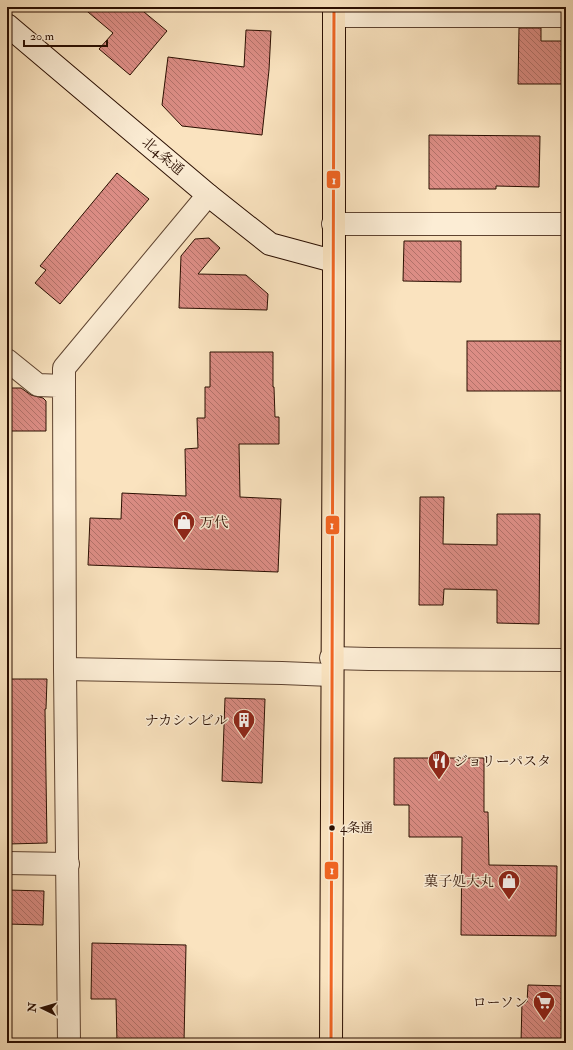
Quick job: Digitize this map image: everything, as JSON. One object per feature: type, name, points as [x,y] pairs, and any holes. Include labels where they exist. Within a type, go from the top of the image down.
[{"type":"highway","points":[[331,1043],[334,12]]},
{"type":"street","points":[[334,12],[566,16]]},
{"type":"street","name":"北4条通","points":[[7,25],[208,195],[270,244],[333,261]]},
{"type":"street","points":[[70,1043],[65,669],[64,368],[208,195]]},
{"type":"street","points":[[334,224],[566,224]]},
{"type":"street","points":[[7,360],[38,384],[64,386]]},
{"type":"street","points":[[65,669],[274,673],[331,667],[369,660],[566,660]]},
{"type":"street","points":[[7,863],[68,864]]},
{"type":"building","points":[[82,7],[138,7],[167,31],[130,75],[99,49],[113,33]]},
{"type":"building","points":[[519,28],[541,28],[541,41],[566,41],[566,84],[518,84]]},
{"type":"building","points":[[246,30],[271,31],[269,70],[262,135],[182,126],[162,105],[168,57],[244,67]]},
{"type":"building","points":[[429,135],[540,136],[539,187],[496,186],[496,189],[429,189]]},
{"type":"building","points":[[117,173],[149,199],[60,304],[35,283],[46,270],[40,266]]},
{"type":"building","points":[[209,238],[220,248],[198,274],[246,275],[268,294],[267,310],[179,308],[181,256],[195,239]]},
{"type":"building","points":[[404,241],[461,241],[461,282],[403,281]]},
{"type":"building","points":[[467,341],[566,341],[566,391],[467,391]]},
{"type":"building","points":[[210,352],[273,352],[273,387],[275,417],[279,417],[279,444],[239,444],[240,497],[281,499],[278,572],[88,565],[90,518],[121,519],[122,493],[186,496],[185,449],[198,448],[197,418],[205,418],[205,387],[210,387]]},
{"type":"building","points":[[7,388],[21,388],[31,395],[43,398],[46,401],[46,431],[7,431]]},
{"type":"building","points":[[420,497],[444,497],[443,544],[497,545],[497,514],[540,514],[539,624],[497,623],[497,590],[444,589],[443,605],[419,605]]},
{"type":"building","points":[[7,679],[47,679],[45,709],[47,843],[8,844]]},
{"type":"building","name":"ナカシンビル","points":[[225,698],[265,699],[262,783],[222,781]]},
{"type":"building","points":[[394,758],[484,758],[484,812],[488,812],[489,865],[557,866],[556,936],[461,935],[462,837],[409,837],[409,805],[394,805]]},
{"type":"building","points":[[8,890],[44,891],[43,925],[7,924]]},
{"type":"building","points":[[92,943],[186,945],[184,1043],[117,1043],[116,999],[91,999]]},
{"type":"building","name":"ローソン","points":[[528,985],[566,986],[566,1043],[521,1043],[522,1002],[527,1002]]},
{"type":"transit line","name":"1","points":[[331,1043],[334,7]]},
{"type":"place","name":"万代","points":[[184,542]]},
{"type":"place","name":"ナカシンビル","points":[[244,740]]},
{"type":"place","name":"ジョリーパスタ","points":[[439,780]]},
{"type":"place","name":"4条通","points":[[332,828]]},
{"type":"place","name":"菓子処大丸","points":[[509,900]]},
{"type":"place","name":"ローソン","points":[[544,1022]]}]
